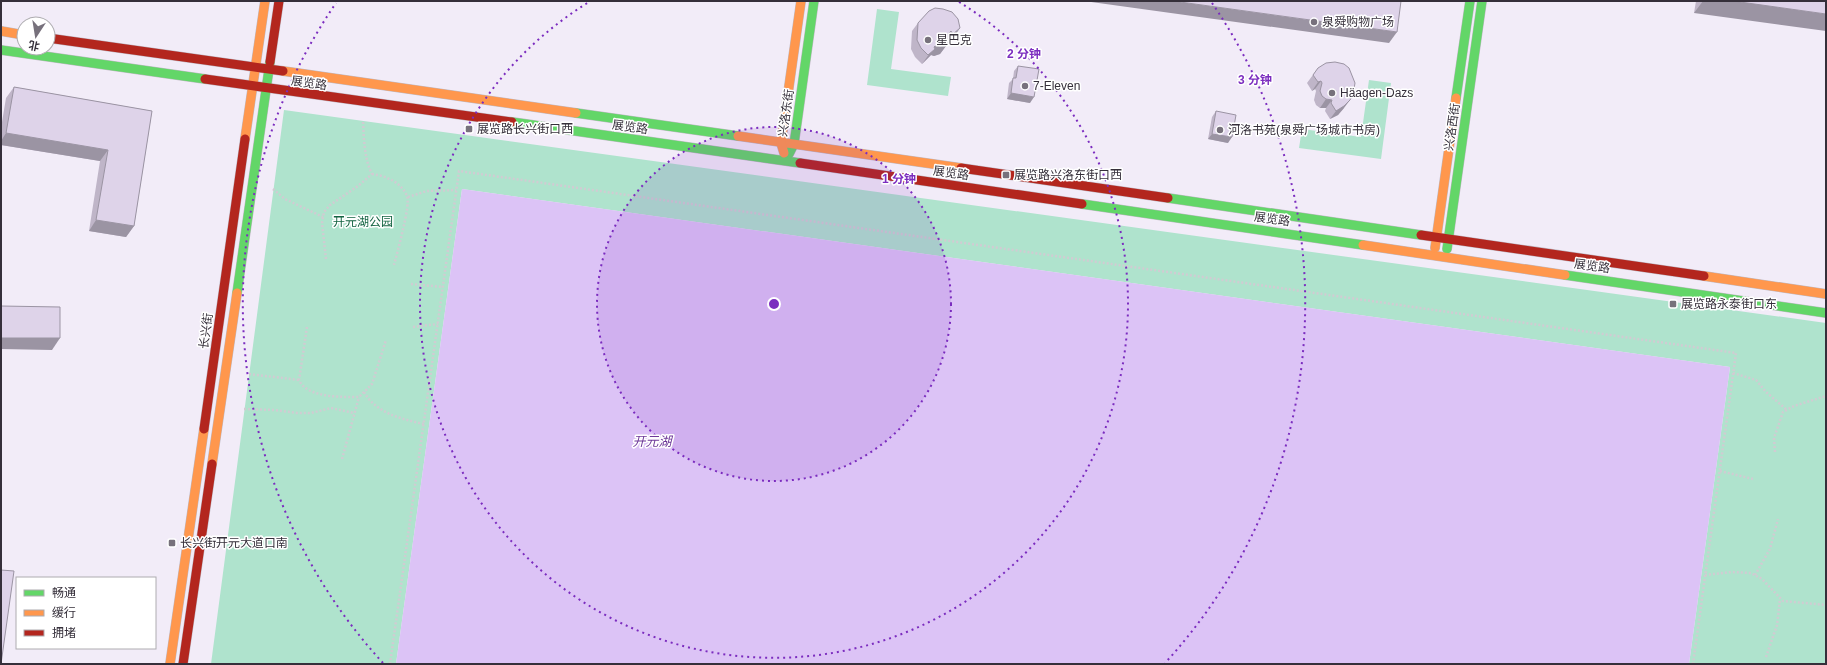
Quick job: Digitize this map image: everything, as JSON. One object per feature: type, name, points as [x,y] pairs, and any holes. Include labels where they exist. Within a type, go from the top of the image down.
[{"type":"street","name":"长兴街","points":[[170,664],[265,1]]},
{"type":"street","name":"长兴街","points":[[183,664],[279,1]]},
{"type":"street","name":"兴洛东街","points":[[786,161],[782,142],[802,1]]},
{"type":"street","name":"兴洛东街","points":[[786,161],[794,144],[814,1]]},
{"type":"street","name":"兴洛西街","points":[[1434,255],[1470,1]]},
{"type":"street","name":"兴洛西街","points":[[1446,257],[1482,1]]},
{"type":"street","points":[[1,32],[16,34]]},
{"type":"street","name":"展览路","points":[[56,39],[269,71],[782,142],[1826,294]]},
{"type":"street","name":"展览路","points":[[1,50],[266,89],[786,161],[1826,313]]},
{"type":"path","points":[[363,121],[364,144],[369,168],[372,174]]},
{"type":"path","points":[[390,664],[459,171],[1736,353],[1693,664]]},
{"type":"path","points":[[326,259],[323,243],[324,212],[330,205],[358,186],[372,174],[381,175],[395,181],[404,190],[408,197],[394,265]]},
{"type":"path","points":[[273,190],[285,199],[323,217]]},
{"type":"path","points":[[408,197],[427,191],[456,190]]},
{"type":"path","points":[[411,284],[443,287]]},
{"type":"path","points":[[413,327],[438,324]]},
{"type":"path","points":[[307,327],[299,380],[301,384],[310,392],[342,397],[359,397]]},
{"type":"path","points":[[342,459],[359,397],[372,384],[386,340]]},
{"type":"path","points":[[1734,373],[1756,380],[1766,392],[1787,410]]},
{"type":"path","points":[[249,374],[299,380]]},
{"type":"path","points":[[364,392],[370,402],[391,415],[424,424]]},
{"type":"path","points":[[1776,452],[1774,438],[1782,412],[1826,396]]},
{"type":"path","points":[[244,409],[311,413],[331,408],[354,413]]},
{"type":"path","points":[[1720,471],[1753,479]]},
{"type":"path","points":[[1755,575],[1770,549],[1778,519]]},
{"type":"path","points":[[1705,575],[1732,572],[1751,573],[1762,579],[1783,601],[1799,604],[1826,605]]},
{"type":"path","points":[[1766,657],[1777,625],[1780,598]]},
{"type":"green space","points":[[877,9],[899,12],[891,69],[951,77],[948,96],[867,85]]},
{"type":"green space","points":[[1369,80],[1391,83],[1381,159],[1299,148],[1302,129],[1361,137]]},
{"type":"green space","name":"开元湖公园","points":[[284,110],[1826,323],[1826,664],[1689,664],[1730,367],[462,189],[396,664],[211,664]]},
{"type":"water","name":"开元湖","points":[[462,189],[1730,367],[1689,664],[396,664]]},
{"type":"building","points":[[1173,1],[1401,1],[1397,32]]},
{"type":"building","points":[[1733,1],[1826,1],[1826,14]]},
{"type":"building","name":"星巴克","points":[[935,8],[952,12],[958,19],[960,28],[953,34],[951,31],[949,33],[949,42],[946,46],[935,46],[935,49],[928,55],[921,48],[917,40],[918,23],[929,11]]},
{"type":"building","name":"Häagen-Dazs","points":[[1335,62],[1344,64],[1349,68],[1355,83],[1353,95],[1350,100],[1336,111],[1331,103],[1332,100],[1326,99],[1322,96],[1320,91],[1322,83],[1321,81],[1318,82],[1313,75],[1318,68],[1326,63]]},
{"type":"building","points":[[1018,66],[1039,69],[1034,97],[1011,93],[1013,78],[1016,78]]},
{"type":"building","points":[[14,87],[152,111],[134,226],[96,220],[108,150],[6,133]]},
{"type":"building","name":"河洛书苑(泉舜广场城市书房)","points":[[1216,111],[1236,115],[1232,137],[1212,134]]},
{"type":"building","points":[[1,306],[60,307],[60,338],[1,338]]},
{"type":"building","points":[[1,570],[14,571],[1,664]]},
{"type":"traffic: fast","points":[[789,154],[794,144],[814,1]]},
{"type":"traffic: fast","points":[[1456,98],[1470,1]]},
{"type":"traffic: fast","points":[[1447,249],[1482,1]]},
{"type":"traffic: fast","points":[[1,50],[205,79]]},
{"type":"traffic: fast","points":[[237,293],[270,62]]},
{"type":"traffic: fast","points":[[576,113],[738,136]]},
{"type":"traffic: fast","points":[[512,122],[800,163]]},
{"type":"traffic: fast","points":[[1168,198],[1421,235]]},
{"type":"traffic: fast","points":[[1082,204],[1363,245]]},
{"type":"traffic: fast","points":[[1565,275],[1826,313]]},
{"type":"traffic: slow","points":[[245,139],[265,1]]},
{"type":"traffic: slow","points":[[784,153],[781,143],[801,1]]},
{"type":"traffic: slow","points":[[1,31],[16,34]]},
{"type":"traffic: slow","points":[[283,71],[576,113]]},
{"type":"traffic: slow","points":[[1435,248],[1456,98]]},
{"type":"traffic: slow","points":[[738,136],[961,168]]},
{"type":"traffic: slow","points":[[1363,245],[1565,275]]},
{"type":"traffic: slow","points":[[1704,276],[1826,294]]},
{"type":"traffic: slow","points":[[212,464],[237,293]]},
{"type":"traffic: slow","points":[[170,664],[204,429]]},
{"type":"traffic: jam","points":[[270,62],[279,1]]},
{"type":"traffic: jam","points":[[56,39],[283,71]]},
{"type":"traffic: jam","points":[[205,79],[512,122]]},
{"type":"traffic: jam","points":[[204,429],[245,139]]},
{"type":"traffic: jam","points":[[800,163],[1082,204]]},
{"type":"traffic: jam","points":[[961,168],[1168,198]]},
{"type":"traffic: jam","points":[[1421,235],[1704,276]]},
{"type":"traffic: jam","points":[[183,664],[212,464]]},
{"type":"place","name":"泉舜购物广场","points":[[1314,22]]},
{"type":"place","name":"星巴克","points":[[928,40]]},
{"type":"place","name":"7-Eleven","points":[[1025,86]]},
{"type":"place","name":"Häagen-Dazs","points":[[1332,93]]},
{"type":"place","name":"展览路长兴街口西","points":[[469,129]]},
{"type":"place","name":"河洛书苑(泉舜广场城市书房)","points":[[1220,130]]},
{"type":"place","name":"展览路兴洛东街口西","points":[[1006,175]]},
{"type":"place","name":"展览路永泰街口东","points":[[1673,304]]},
{"type":"place","name":"长兴街开元大道口南","points":[[172,543]]}]
